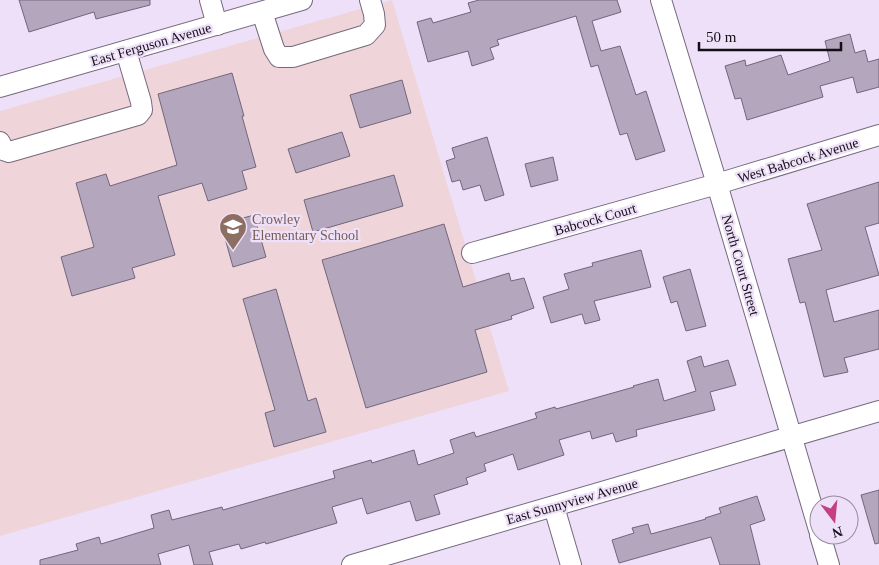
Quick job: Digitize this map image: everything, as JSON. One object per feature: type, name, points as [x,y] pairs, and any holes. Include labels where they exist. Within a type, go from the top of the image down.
[{"type":"street","points":[[210,0],[217,25]]},
{"type":"street","name":"East Ferguson Avenue","points":[[0,87],[302,0]]},
{"type":"street","points":[[262,12],[274,49],[279,57],[293,57],[366,35],[375,25],[370,0]]},
{"type":"street","name":"North Court Street","points":[[661,0],[809,497]]},
{"type":"street","points":[[0,142],[3,150],[9,152],[138,114],[142,110],[141,102],[126,51]]},
{"type":"street","name":"West Babcock Avenue","points":[[717,184],[879,135]]},
{"type":"street","name":"Babcock Court","points":[[472,253],[717,184]]},
{"type":"street","name":"East Sunnyview Avenue","points":[[352,565],[879,411]]},
{"type":"street","points":[[554,507],[571,565]]},
{"type":"street","points":[[823,545],[830,565]]},
{"type":"shaded area","name":"Crowley Elementary School","points":[[392,0],[509,391],[0,536],[0,111]]},
{"type":"building","points":[[19,0],[150,0],[150,5],[96,19],[94,12],[29,32]]},
{"type":"building","points":[[479,0],[617,0],[621,12],[592,21],[601,51],[620,46],[636,95],[646,91],[665,151],[636,160],[627,133],[620,135],[598,65],[591,67],[576,16],[497,40],[499,45],[490,48],[494,59],[472,66],[468,51],[428,62],[417,22],[431,18],[433,23],[471,12],[468,3]]},
{"type":"building","points":[[850,34],[855,53],[865,50],[868,62],[879,59],[879,87],[857,93],[853,77],[820,86],[823,97],[747,120],[741,98],[735,99],[725,66],[745,60],[746,66],[781,55],[788,75],[830,61],[825,41]]},
{"type":"building","points":[[232,73],[256,167],[242,171],[247,189],[208,201],[202,183],[158,196],[175,255],[132,268],[135,278],[72,296],[61,257],[94,247],[76,183],[106,174],[110,186],[177,165],[158,94]]},
{"type":"building","points":[[402,80],[411,113],[360,128],[350,95]]},
{"type":"building","points":[[342,132],[350,156],[296,173],[288,149]]},
{"type":"building","points":[[487,137],[504,195],[485,201],[480,185],[463,190],[460,180],[452,182],[446,161],[455,158],[452,148]]},
{"type":"building","points":[[553,157],[558,180],[531,187],[525,164]]},
{"type":"building","points":[[394,175],[403,206],[313,232],[304,200]]},
{"type":"building","points":[[879,182],[879,223],[865,227],[879,275],[826,290],[834,322],[879,310],[879,349],[844,358],[848,372],[824,377],[805,302],[800,303],[788,259],[822,250],[807,204]]},
{"type":"building","points":[[254,215],[266,257],[233,267],[221,224]]},
{"type":"building","points":[[444,224],[463,287],[509,273],[511,281],[524,278],[534,308],[511,316],[512,319],[475,330],[487,372],[366,408],[322,260]]},
{"type":"building","points":[[641,250],[651,287],[594,301],[600,320],[585,324],[582,314],[551,323],[543,297],[569,289],[564,274],[593,266],[592,263]]},
{"type":"building","points":[[690,269],[706,326],[686,331],[677,301],[671,303],[663,277]]},
{"type":"building","points":[[276,289],[308,401],[316,398],[326,432],[274,447],[265,413],[275,410],[243,299]]},
{"type":"building","points":[[701,356],[704,367],[728,360],[736,385],[710,392],[715,410],[636,430],[637,436],[616,442],[613,433],[592,439],[590,431],[559,440],[564,455],[518,470],[513,454],[484,464],[486,471],[466,478],[468,484],[434,495],[440,514],[416,521],[410,501],[367,514],[362,498],[332,507],[337,523],[266,544],[265,542],[241,549],[239,544],[209,552],[213,565],[194,565],[189,545],[158,554],[161,565],[40,565],[40,560],[78,550],[76,544],[99,537],[101,544],[154,528],[151,515],[169,510],[172,520],[222,507],[223,510],[335,478],[333,471],[371,460],[372,463],[414,450],[418,465],[454,453],[450,440],[474,432],[476,437],[537,418],[535,413],[555,407],[556,409],[658,379],[664,401],[696,391],[687,361]]},
{"type":"building","points":[[879,490],[879,543],[875,544],[861,495]]},
{"type":"building","points":[[757,496],[765,520],[750,525],[760,565],[720,565],[711,537],[619,563],[612,540],[634,533],[632,528],[648,524],[651,534],[706,519],[721,513],[719,508]]},
{"type":"place","name":"Crowley Elementary School","points":[[233,251]]}]
